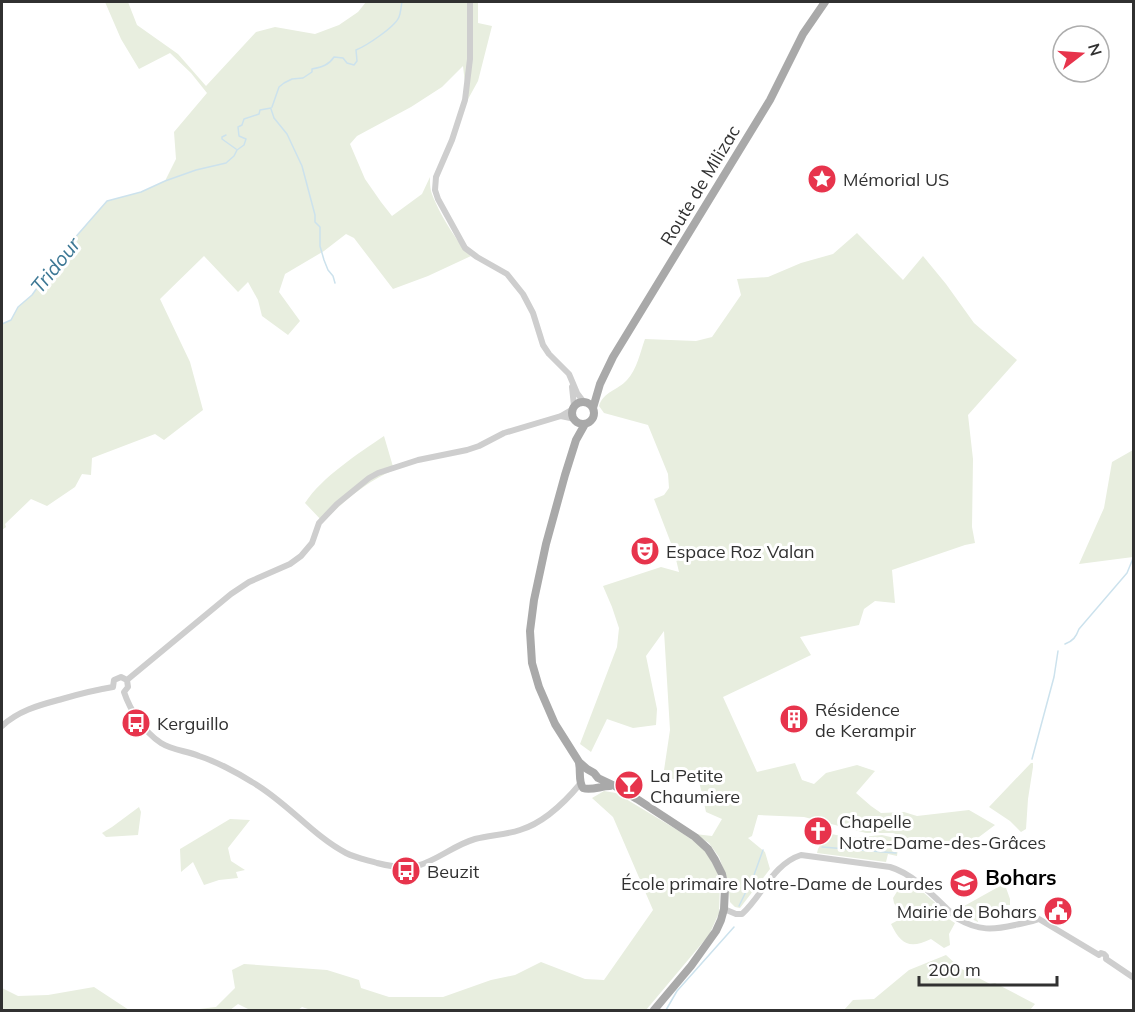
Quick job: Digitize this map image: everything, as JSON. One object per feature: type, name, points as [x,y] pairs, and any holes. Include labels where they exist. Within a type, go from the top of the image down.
[{"type":"main road","name":"Route de Milizac","points":[[593,408],[600,384],[613,357],[770,100],[803,34],[825,2]]},
{"type":"main road","name":"Route de Milizac","points":[[584,401],[600,384]]},
{"type":"main road","points":[[579,422],[591,421],[594,416],[593,408],[584,401],[574,408],[572,413],[579,422],[576,440],[546,544],[534,600],[530,631],[532,663],[539,687],[555,724],[579,762],[598,778],[615,786],[695,837],[708,849],[715,860],[722,874],[725,888],[724,909],[716,931],[654,1011]]},
{"type":"main road","points":[[579,762],[582,783],[589,790],[601,786],[615,786]]},
{"type":"main road","points":[[582,783],[585,772],[591,772]]},
{"type":"main road","points":[[595,788],[598,778]]},
{"type":"street","points":[[470,2],[470,59],[465,100],[452,140],[436,177],[435,190],[438,200],[465,248],[507,274],[518,287],[533,313],[543,345],[569,374],[577,393],[584,401]]},
{"type":"street","points":[[127,680],[231,594],[249,582],[290,564],[302,556],[312,543],[319,523],[337,504],[369,478],[418,460],[467,450],[504,433],[561,416],[574,408],[572,380]]},
{"type":"street","points":[[561,416],[579,422]]},
{"type":"street","points":[[117,678],[127,680],[128,687],[124,692],[119,693],[113,687],[112,683],[117,678]]},
{"type":"street","points":[[2,726],[18,713],[35,707],[90,691],[113,687]]},
{"type":"street","points":[[124,692],[141,722],[161,744],[200,756],[252,782],[276,798],[343,852],[388,866],[417,866],[472,840],[523,829],[542,819],[570,797],[582,783]]},
{"type":"street","points":[[724,909],[742,914],[781,866],[796,857],[807,855],[897,869],[910,876],[958,919],[970,925],[985,929],[999,929],[1039,919],[1098,955],[1100,961],[1106,959],[1134,978]]},
{"type":"green space","points":[[105,2],[128,2],[137,25],[178,54],[206,86],[256,32],[275,27],[315,34],[339,25],[358,12],[366,2],[478,2],[478,23],[492,26],[478,81],[467,101],[463,66],[442,87],[411,107],[357,136],[350,144],[365,179],[392,216],[422,194],[430,177],[431,191],[438,207],[454,235],[471,256],[393,289],[354,238],[346,234],[324,251],[285,274],[279,292],[300,321],[288,335],[262,316],[258,300],[248,282],[238,292],[204,256],[160,299],[190,362],[203,410],[164,440],[155,434],[92,458],[91,475],[82,474],[75,487],[47,506],[31,499],[5,524],[6,527],[2,530],[2,324],[11,320],[18,307],[32,295],[66,248],[107,201],[141,192],[165,181],[176,159],[174,132],[207,93],[191,73],[170,53],[139,69],[121,39]]},
{"type":"green space","points":[[857,233],[903,280],[923,256],[974,323],[1017,360],[968,415],[973,459],[972,527],[975,543],[892,570],[895,603],[875,601],[864,609],[859,625],[800,637],[811,655],[723,697],[757,772],[795,763],[802,780],[814,784],[826,773],[857,765],[875,771],[856,793],[881,813],[904,812],[917,816],[969,810],[995,825],[975,840],[961,842],[951,848],[929,846],[893,833],[866,833],[804,817],[758,815],[752,836],[748,838],[765,852],[770,869],[740,908],[730,902],[728,881],[719,857],[709,843],[695,834],[712,836],[722,819],[706,812],[699,781],[690,771],[678,780],[663,777],[670,730],[664,631],[646,656],[657,709],[656,725],[633,728],[607,719],[591,752],[580,744],[617,647],[619,628],[603,586],[661,567],[679,572],[674,551],[654,499],[664,495],[669,488],[668,474],[648,425],[604,413],[599,406],[607,394],[630,376],[645,339],[696,341],[712,337],[741,295],[737,279],[768,277],[801,263],[833,254]]},
{"type":"green space","points":[[384,436],[394,470],[356,492],[323,522],[305,503],[312,493],[352,458]]},
{"type":"green space","points":[[1133,450],[1133,557],[1079,564],[1104,508],[1112,462]]},
{"type":"green space","points":[[1031,763],[1033,767],[1026,829],[1021,832],[1010,821],[989,807]]},
{"type":"green space","points":[[604,791],[616,793],[704,848],[717,872],[720,884],[719,913],[709,935],[646,1010],[311,1010],[302,1007],[298,1010],[250,1010],[238,1004],[230,1010],[191,1010],[216,1007],[235,988],[232,970],[244,964],[327,970],[359,980],[361,988],[389,997],[443,997],[491,980],[515,975],[541,962],[585,979],[604,980],[653,910],[613,817],[592,798]]},
{"type":"green space","points":[[139,807],[141,812],[138,835],[106,837],[102,833],[112,827]]},
{"type":"green space","points":[[230,819],[250,820],[228,848],[231,861],[245,870],[236,872],[238,878],[219,880],[204,885],[193,862],[181,872],[180,849]]},
{"type":"green space","points":[[827,833],[850,838],[882,835],[899,839],[897,856],[888,854],[886,862],[817,853]]},
{"type":"green space","points":[[906,877],[941,908],[944,916],[955,923],[949,934],[950,945],[944,948],[931,939],[917,944],[907,943],[895,931],[891,924],[902,918],[893,898]]},
{"type":"green space","points":[[1005,885],[1010,905],[978,918],[978,922],[957,912],[957,910]]},
{"type":"green space","points":[[946,955],[960,968],[1035,1004],[1030,1010],[844,1010],[853,1000],[874,999],[909,970]]},
{"type":"green space","points":[[94,987],[129,1010],[2,1010],[2,988],[18,996],[48,995]]},
{"type":"waterway","name":"Tridour","points":[[272,107],[279,87],[292,79],[303,78],[312,72],[312,69],[325,65],[334,57],[343,58],[347,63],[354,65],[357,61],[356,50],[392,26],[399,17],[402,2]]},
{"type":"waterway","points":[[2,324],[11,320],[18,307],[32,295],[66,248],[107,201],[141,192],[196,170],[226,163],[244,145],[246,139],[239,136],[238,127],[242,125],[244,119],[259,114],[260,110],[271,108]]},
{"type":"waterway","points":[[271,109],[274,118],[287,134],[302,166],[315,222],[320,227],[320,246],[335,283]]},
{"type":"waterway","points":[[226,135],[222,139],[236,149]]},
{"type":"waterway","points":[[1065,644],[1074,638],[1079,629],[1127,573],[1134,556]]},
{"type":"waterway","points":[[1032,759],[1054,677],[1058,651]]},
{"type":"waterway","points":[[822,847],[896,853]]},
{"type":"waterway","points":[[739,906],[763,850]]},
{"type":"waterway","points":[[666,1010],[677,991],[734,927]]},
{"type":"place","name":"Mémorial US","points":[[822,179]]},
{"type":"place","name":"Espace Roz Valan","points":[[645,551]]},
{"type":"place","name":"Résidence de Kerampir","points":[[794,719]]},
{"type":"place","name":"Kerguillo","points":[[136,723]]},
{"type":"place","name":"La Petite Chaumiere","points":[[629,785]]},
{"type":"place","name":"Chapelle Notre-Dame-des-Grâces","points":[[818,831]]},
{"type":"place","name":"Beuzit","points":[[406,871]]},
{"type":"place","name":"École primaire Notre-Dame de Lourdes","points":[[964,883]]},
{"type":"place","name":"Mairie de Bohars","points":[[1058,911]]},
{"type":"district","name":"Bohars","points":[[1021,877]]}]
